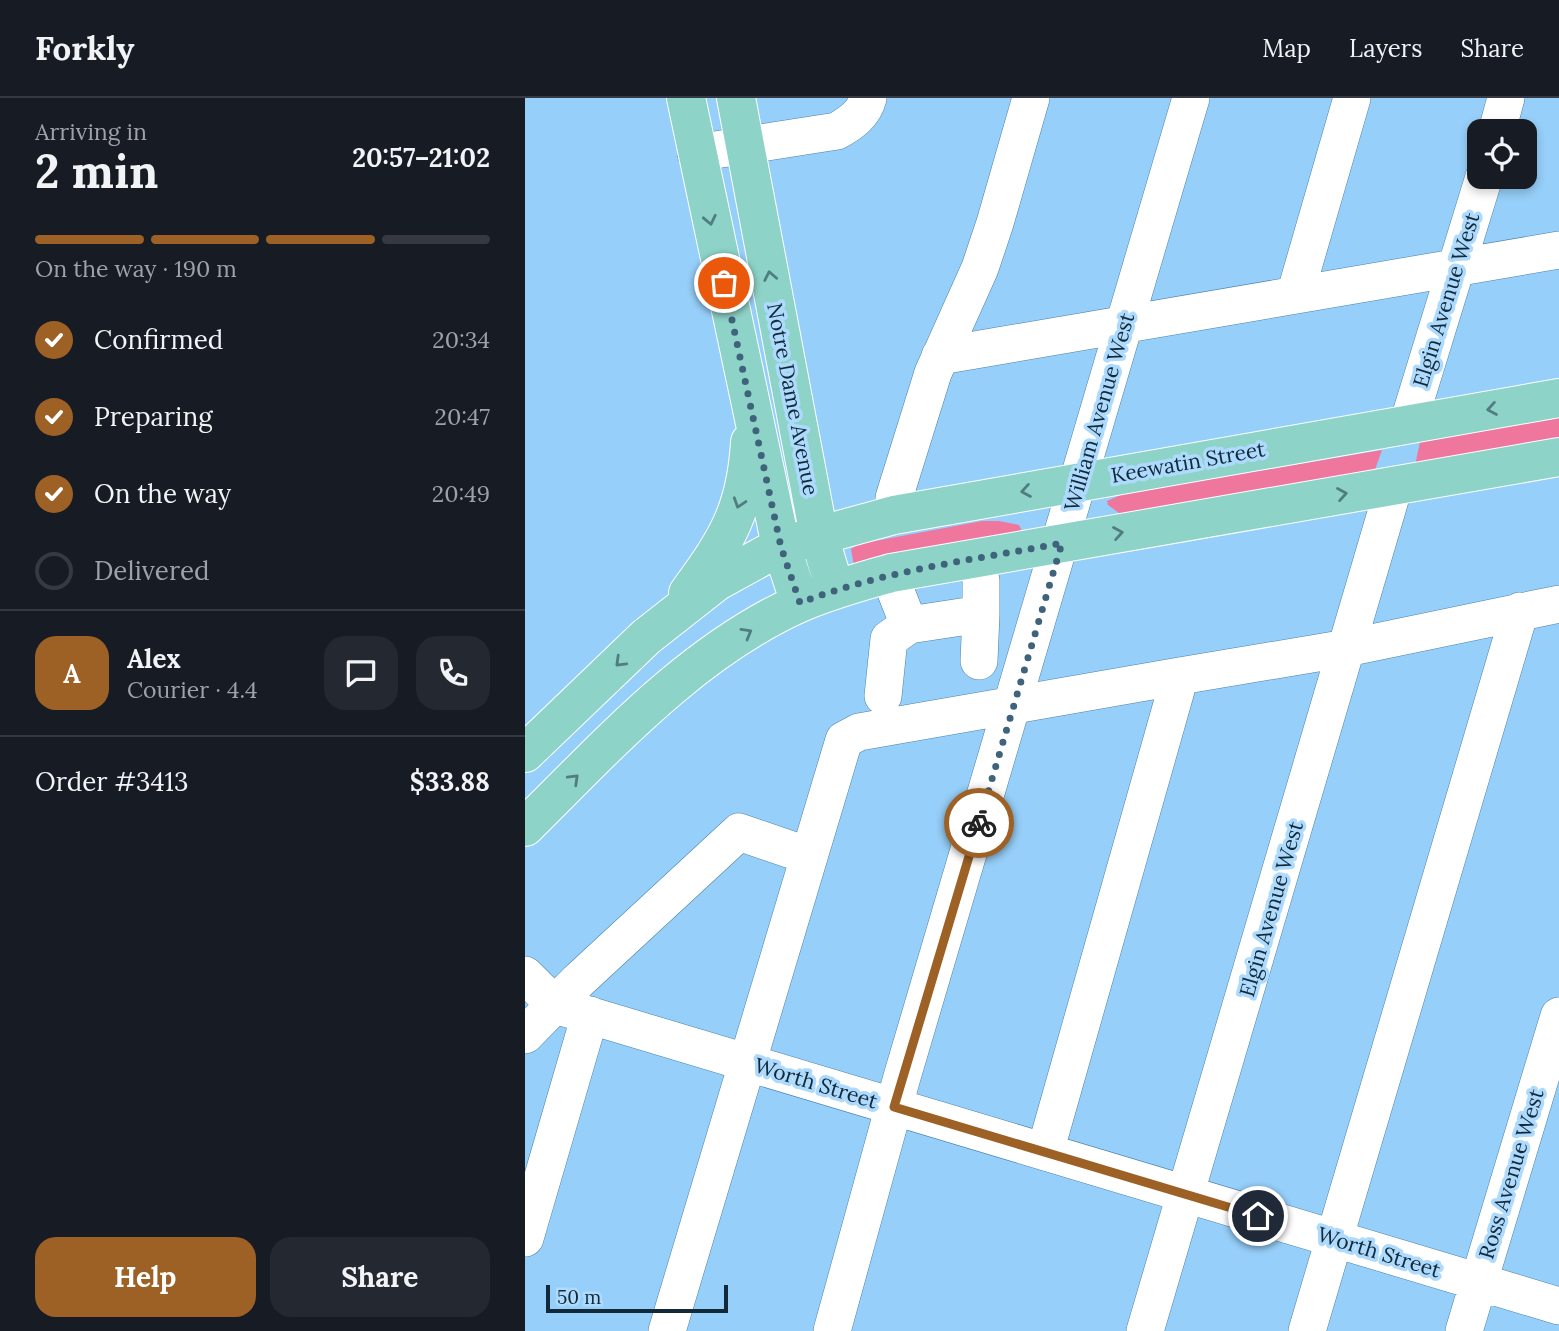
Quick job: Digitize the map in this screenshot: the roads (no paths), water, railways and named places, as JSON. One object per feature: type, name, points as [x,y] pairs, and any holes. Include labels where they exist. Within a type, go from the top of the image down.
[{"type":"main road","name":"Notre Dame Avenue","points":[[686,98],[781,547],[800,603]]},
{"type":"main road","name":"Notre Dame Avenue","points":[[736,98],[819,536],[835,589]]},
{"type":"main road","name":"Keewatin Street","points":[[819,536],[894,515],[1559,398]]},
{"type":"main road","points":[[671,617],[724,544],[748,475],[753,412]]},
{"type":"main road","points":[[525,827],[618,736],[715,653],[800,603],[835,589],[889,574],[1559,457]]},
{"type":"main road","points":[[525,752],[646,637],[716,582],[781,547],[819,536]]},
{"type":"street","points":[[696,153],[837,131],[853,121],[866,106],[868,98]]},
{"type":"street","points":[[894,515],[894,498],[940,356],[983,257],[1031,98]]},
{"type":"street","name":"William Avenue West","points":[[832,1331],[894,1107],[1191,98]]},
{"type":"street","points":[[1295,295],[1352,98]]},
{"type":"street","points":[[1500,119],[1506,98]]},
{"type":"street","name":"Elgin Avenue West","points":[[1408,424],[1481,189]]},
{"type":"street","points":[[940,356],[1559,250]]},
{"type":"street","name":"Elgin Avenue West","points":[[1145,1331],[1394,485]]},
{"type":"street","points":[[977,559],[981,581],[979,661]]},
{"type":"street","points":[[889,574],[909,625]]},
{"type":"street","points":[[667,1331],[745,1062],[844,740],[859,732],[1347,648],[1559,604]]},
{"type":"street","points":[[1307,1331],[1520,611]]},
{"type":"street","points":[[883,696],[889,639],[909,625],[981,614]]},
{"type":"street","points":[[1045,1152],[1180,676]]},
{"type":"street","points":[[525,1035],[573,1010],[739,832],[809,856]]},
{"type":"street","name":"Worth Street","points":[[525,975],[573,1010],[1559,1306]]},
{"type":"street","points":[[525,1238],[573,1010]]},
{"type":"street","name":"Ross Avenue West","points":[[1464,1331],[1559,1017]]}]
